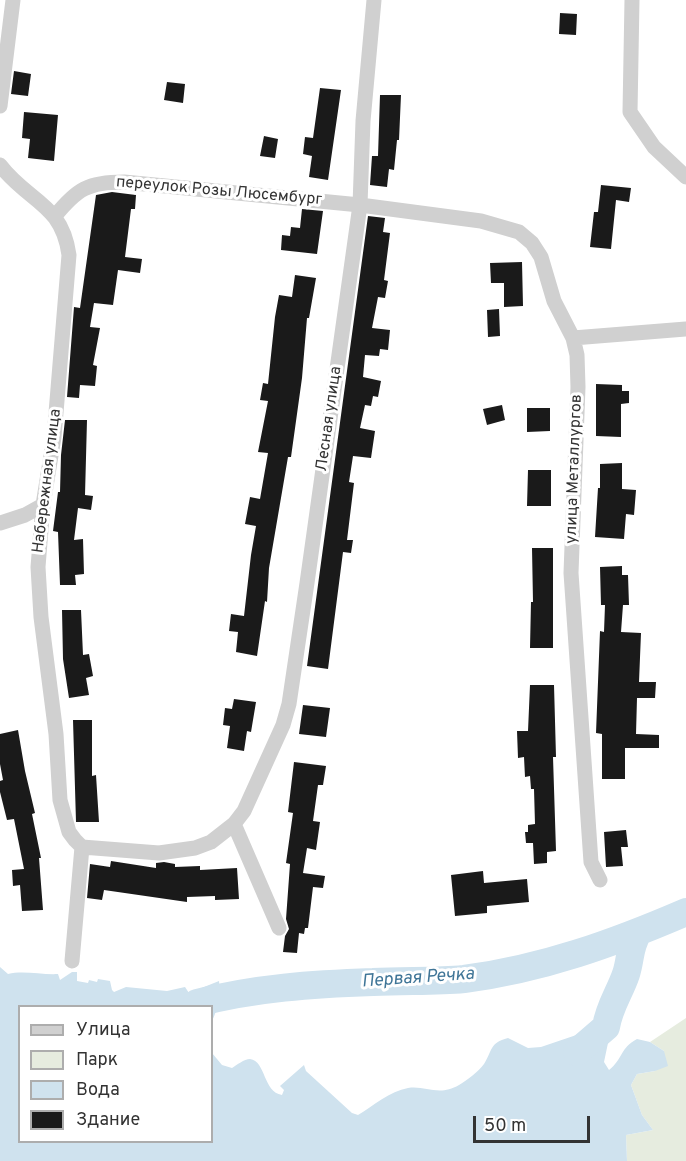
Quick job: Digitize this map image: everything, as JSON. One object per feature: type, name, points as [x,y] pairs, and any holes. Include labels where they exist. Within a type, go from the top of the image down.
[{"type":"street","points":[[0,106],[12,0]]},
{"type":"street","name":"Лесная улица","points":[[82,847],[138,853],[178,851],[211,842],[234,824],[244,812],[283,724],[289,704],[360,205],[363,121],[374,0]]},
{"type":"street","points":[[632,0],[630,112],[654,147],[686,177]]},
{"type":"street","name":"Набережная улица","points":[[0,165],[20,187],[55,216],[67,239],[69,255],[54,437],[38,549],[39,587],[56,734],[60,800],[69,832],[82,847]]},
{"type":"street","name":"переулок Розы Люсембург","points":[[55,216],[79,190],[91,184],[106,182],[360,205]]},
{"type":"street","name":"улица Металлургов","points":[[360,205],[481,221],[519,232],[532,243],[541,257],[554,301],[573,338],[577,355],[578,387],[571,573],[591,862],[600,880]]},
{"type":"street","points":[[573,338],[686,329]]},
{"type":"street","points":[[0,523],[25,515],[43,505]]},
{"type":"street","points":[[234,824],[279,928]]},
{"type":"street","points":[[72,962],[82,847]]},
{"type":"green space","points":[[686,1018],[686,1161],[627,1161],[626,1135],[653,1130],[642,1115],[631,1085],[637,1074],[655,1071],[664,1051],[650,1042]]},
{"type":"water","points":[[0,967],[8,974],[20,972],[58,974],[60,980],[72,972],[77,972],[77,981],[88,983],[89,980],[97,982],[98,979],[110,981],[114,992],[126,987],[167,991],[185,987],[189,993],[219,981],[220,992],[213,1019],[213,1005],[18,1005],[18,1143],[213,1143],[213,1054],[222,1065],[232,1068],[248,1059],[255,1061],[271,1088],[282,1095],[284,1090],[280,1086],[304,1065],[306,1071],[352,1113],[358,1115],[388,1095],[401,1090],[414,1088],[445,1090],[459,1085],[482,1067],[497,1042],[508,1038],[528,1048],[541,1047],[606,1027],[608,1043],[604,1062],[609,1070],[627,1046],[637,1039],[650,1042],[664,1051],[668,1066],[637,1074],[631,1085],[642,1115],[653,1130],[626,1135],[627,1161],[0,1161]]},
{"type":"building","points":[[560,13],[577,14],[576,35],[559,34]]},
{"type":"building","points":[[14,71],[31,74],[28,96],[11,94]]},
{"type":"building","points":[[167,82],[185,84],[183,103],[164,100]]},
{"type":"building","points":[[320,88],[341,90],[328,180],[309,177],[312,156],[303,154],[305,137],[313,138]]},
{"type":"building","points":[[380,95],[401,95],[399,140],[397,140],[394,170],[389,169],[387,187],[370,185],[372,156],[378,156]]},
{"type":"building","points":[[24,112],[58,115],[54,161],[28,158],[30,139],[22,138]]},
{"type":"building","points":[[264,136],[278,139],[275,158],[260,156]]},
{"type":"building","points":[[601,185],[631,188],[629,202],[616,200],[611,249],[590,247],[594,212],[598,212]]},
{"type":"building","points":[[112,192],[136,195],[135,209],[131,209],[125,257],[142,259],[140,273],[118,270],[113,305],[94,303],[90,327],[100,328],[93,365],[97,366],[95,386],[80,385],[79,398],[67,397],[74,307],[80,308],[96,195]]},
{"type":"building","points":[[302,209],[323,211],[317,254],[281,250],[282,235],[290,236],[291,227],[300,228]]},
{"type":"building","points":[[368,216],[385,218],[383,232],[390,233],[384,280],[388,281],[385,298],[378,297],[372,328],[390,330],[388,350],[380,349],[379,356],[365,355],[363,377],[381,381],[378,397],[373,396],[371,406],[365,405],[360,428],[375,431],[371,458],[353,456],[349,482],[354,483],[347,540],[353,540],[351,553],[343,552],[328,669],[307,666]]},
{"type":"building","points":[[522,262],[523,306],[504,307],[504,283],[491,283],[490,263]]},
{"type":"building","points":[[295,275],[316,278],[309,318],[307,318],[302,378],[291,457],[288,457],[269,568],[267,602],[265,601],[257,656],[236,652],[238,632],[229,631],[231,614],[244,616],[256,526],[245,524],[250,497],[260,499],[268,453],[258,452],[268,401],[260,400],[263,383],[268,384],[279,295],[292,297]]},
{"type":"building","points":[[499,309],[500,336],[488,337],[487,310]]},
{"type":"building","points":[[596,384],[622,385],[622,391],[629,391],[629,403],[621,404],[621,437],[596,436]]},
{"type":"building","points":[[502,405],[505,420],[487,425],[483,409]]},
{"type":"building","points":[[527,408],[550,408],[550,431],[527,432]]},
{"type":"building","points":[[65,420],[87,420],[85,495],[93,496],[91,510],[78,508],[74,540],[83,539],[84,574],[75,575],[76,585],[60,585],[58,532],[53,531],[58,492],[60,492]]},
{"type":"building","points":[[622,463],[622,489],[636,490],[634,515],[626,514],[624,539],[595,537],[600,464]]},
{"type":"building","points":[[528,470],[551,470],[551,506],[527,506]]},
{"type":"building","points":[[532,548],[553,548],[553,648],[530,648],[531,602],[533,602]]},
{"type":"building","points":[[622,566],[622,575],[628,575],[629,605],[623,605],[621,632],[641,633],[639,682],[656,682],[655,698],[637,698],[636,734],[659,735],[659,748],[625,748],[625,779],[602,779],[602,734],[596,733],[600,631],[604,632],[605,605],[601,605],[600,567]]},
{"type":"building","points":[[62,610],[81,610],[83,655],[89,654],[93,676],[86,678],[89,695],[69,698],[63,659]]},
{"type":"building","points":[[530,685],[554,685],[556,757],[553,757],[556,851],[547,852],[547,863],[534,864],[533,843],[526,843],[525,832],[528,832],[528,825],[535,824],[534,789],[531,789],[530,776],[525,777],[524,757],[518,758],[517,731],[528,731]]},
{"type":"building","points":[[234,699],[256,702],[251,732],[247,731],[244,751],[227,748],[230,726],[223,725],[225,708],[232,709]]},
{"type":"building","points":[[303,705],[330,708],[326,737],[299,734]]},
{"type":"building","points":[[73,720],[92,720],[92,776],[96,775],[99,822],[76,822]]},
{"type":"building","points":[[18,730],[35,813],[32,814],[41,858],[39,858],[43,910],[22,911],[20,885],[13,886],[12,870],[24,869],[14,819],[7,820],[0,792],[0,781],[3,780],[0,764],[0,734]]},
{"type":"building","points":[[294,762],[326,766],[323,785],[318,785],[313,821],[320,822],[316,850],[307,848],[303,873],[325,876],[323,888],[313,887],[308,928],[305,928],[304,934],[299,933],[297,953],[283,952],[285,936],[289,929],[286,919],[290,864],[286,863],[293,813],[288,812]]},
{"type":"building","points":[[626,830],[628,847],[621,847],[623,866],[606,867],[604,832]]},
{"type":"building","points":[[111,861],[156,868],[156,863],[164,862],[175,864],[175,867],[200,866],[200,870],[237,868],[239,899],[215,900],[215,896],[187,897],[187,902],[104,890],[102,900],[87,898],[90,864],[110,867]]},
{"type":"building","points":[[483,871],[484,883],[527,879],[529,902],[487,906],[487,913],[455,916],[451,875]]},
{"type":"waterway","name":"Первая Речка","points":[[196,1005],[219,998],[284,988],[384,981],[453,980],[493,975],[550,962],[632,934],[686,912]]},
{"type":"waterway","name":"Первая Речка","points":[[577,1052],[606,1027],[626,974],[638,933]]}]
